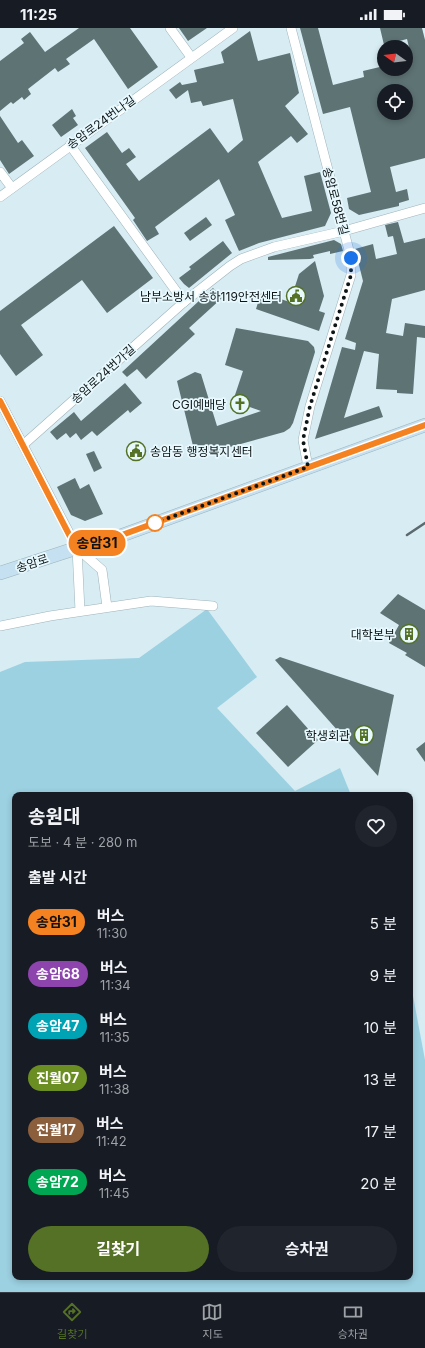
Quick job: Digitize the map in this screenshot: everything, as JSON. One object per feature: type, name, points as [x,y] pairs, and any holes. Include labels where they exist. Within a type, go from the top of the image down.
[{"type":"main road","name":"송암로","points":[[0,573],[76,548],[108,540],[425,425]]},
{"type":"street","points":[[170,28],[191,57]]},
{"type":"street","name":"송암로24번나길","points":[[0,197],[233,28]]},
{"type":"street","name":"송암로58번길","points":[[291,28],[351,258],[351,275],[310,406],[303,440],[308,467]]},
{"type":"street","points":[[70,145],[184,302]]},
{"type":"street","points":[[0,172],[12,188]]},
{"type":"street","name":"송암로24번가길","points":[[23,445],[184,302],[241,259],[274,247],[344,231],[425,208]]},
{"type":"street","points":[[0,401],[76,548],[102,570],[107,607]]},
{"type":"street","points":[[76,548],[80,611]]},
{"type":"street","points":[[0,626],[80,611],[151,601],[213,606]]},
{"type":"shaded area","points":[[207,609],[257,677],[217,708],[295,791],[340,768],[350,792],[12,792],[12,1280],[413,1280],[413,996],[425,1060],[425,1292],[0,1292],[0,672],[25,662],[139,658]]},
{"type":"building","points":[[79,28],[130,28],[158,67],[128,89],[94,39],[66,59],[70,64],[58,72],[55,68],[28,89],[31,94],[24,100],[22,97],[13,104],[11,102],[0,111],[0,61],[24,43],[21,39],[30,32],[45,52]]},
{"type":"building","points":[[179,28],[207,28],[188,41]]},
{"type":"building","points":[[300,28],[318,28],[333,85],[364,77],[363,71],[377,68],[377,76],[413,76],[413,40],[383,40],[380,28],[422,28],[425,40],[425,158],[390,167],[396,192],[407,189],[409,200],[399,203],[399,206],[359,215],[349,209],[347,198],[371,192],[350,107],[323,114]]},
{"type":"building","points":[[250,31],[258,61],[290,53],[299,93],[285,106],[308,134],[297,143],[291,136],[258,162],[282,218],[312,211],[304,176],[320,172],[331,213],[325,226],[259,243],[239,251],[225,220],[235,215],[219,179],[155,227],[159,234],[147,241],[133,220],[135,218],[85,148],[107,132],[122,153],[129,148],[136,157],[126,164],[139,181],[210,128],[228,153],[243,140],[233,99],[203,106],[201,101],[191,103],[188,90],[176,99],[169,90],[180,82],[182,85],[197,82],[194,70],[224,63],[221,52]]},
{"type":"building","points":[[72,109],[76,116],[73,118],[78,125],[61,137],[52,125]]},
{"type":"building","points":[[0,116],[18,143],[22,140],[34,156],[9,174],[0,160]]},
{"type":"building","points":[[206,217],[212,225],[190,241],[184,233]]},
{"type":"building","points":[[398,222],[404,243],[425,238],[425,290],[392,299],[386,333],[403,336],[405,323],[425,326],[425,338],[417,337],[413,394],[397,393],[397,390],[376,389],[379,354],[364,351],[344,418],[379,406],[383,417],[315,439],[342,347],[355,350],[356,343],[345,339],[363,281],[355,249],[373,244],[376,259],[397,254],[393,236],[388,237],[385,225]]},
{"type":"building","points":[[114,226],[153,278],[107,313],[82,280],[21,325],[43,355],[16,376],[0,354],[0,311]]},
{"type":"building","points":[[334,240],[341,244],[343,251],[330,254],[330,251],[313,255],[314,258],[310,259],[268,260],[268,257]]},
{"type":"building","points":[[223,241],[232,253],[189,288],[184,284],[179,278],[191,269],[189,267]]},
{"type":"building","points":[[315,261],[324,296],[319,311],[325,313],[319,331],[256,309],[261,293],[290,302],[299,274]]},
{"type":"building","points":[[213,288],[222,298],[189,328],[195,334],[146,379],[137,369],[127,377],[122,372]]},
{"type":"building","points":[[236,328],[308,341],[314,347],[315,352],[293,423],[290,428],[284,432],[201,455],[194,450],[177,381],[195,372],[201,374],[217,426],[261,411],[233,401],[243,371],[225,365]]},
{"type":"building","points":[[125,383],[142,403],[130,413],[128,410],[97,436],[92,431],[81,440],[76,433],[70,438],[66,433],[57,440],[50,432],[74,412],[81,421]]},
{"type":"building","points":[[94,451],[102,468],[94,472],[86,454]]},
{"type":"building","points":[[75,478],[80,489],[89,484],[103,514],[85,521],[71,515],[57,487]]},
{"type":"building","name":"대학본부","points":[[398,594],[425,610],[425,667],[405,655],[407,653],[389,643],[399,625],[380,613]]},
{"type":"building","name":"학생회관","points":[[280,657],[394,695],[378,776],[275,660]]},
{"type":"building","points":[[287,705],[318,740],[288,767],[256,733]]},
{"type":"building","points":[[425,742],[425,762],[416,749]]},
{"type":"railway","points":[[407,535],[425,523]]},
{"type":"bus line","name":"송암31","points":[[0,401],[76,548],[108,540],[308,467],[415,430],[425,425]]},
{"type":"place","name":"남부소방서 송하119안전센터","points":[[296,296]]},
{"type":"place","name":"CGI예배당","points":[[240,404]]},
{"type":"place","name":"송암동 행정복지센터","points":[[136,451]]},
{"type":"place","name":"대학본부","points":[[409,634]]},
{"type":"place","name":"학생회관","points":[[364,735]]},
{"type":"route","points":[[155,523],[308,467],[303,440],[310,406],[351,275],[351,258]]}]
